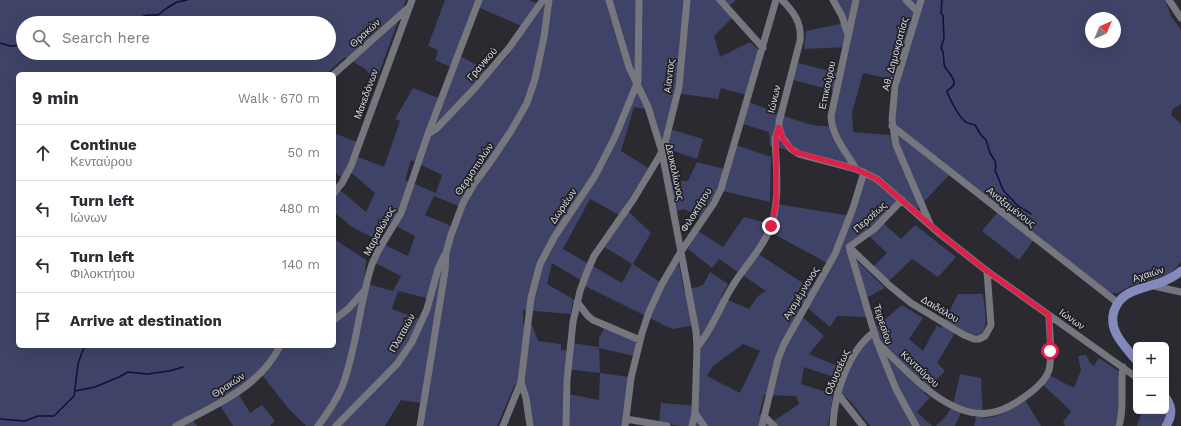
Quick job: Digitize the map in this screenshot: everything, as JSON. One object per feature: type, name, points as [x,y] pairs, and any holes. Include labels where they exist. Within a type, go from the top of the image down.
[{"type":"main road","name":"Αχαιών","points":[[1118,303],[1128,292],[1168,281],[1181,271]]},
{"type":"main road","points":[[1118,303],[1113,316],[1113,327],[1133,356]]},
{"type":"main road","points":[[1166,426],[1171,412],[1169,404]]},
{"type":"street","name":"Μαραθώνος","points":[[318,426],[342,385],[349,364],[365,290],[374,257],[401,213],[428,134],[479,0]]},
{"type":"street","name":"Γρανικού","points":[[428,134],[437,128],[492,69],[543,0]]},
{"type":"street","name":"Θερμοπυλών","points":[[420,426],[445,271],[446,253],[451,235],[468,193],[511,131],[526,103],[535,79],[544,38],[549,0]]},
{"type":"street","name":"Δευκαλίωνος","points":[[609,0],[629,67],[643,94],[662,152],[680,253],[695,323],[697,347],[695,413],[692,426]]},
{"type":"street","name":"Δωριέων","points":[[502,426],[521,382],[531,298],[540,264],[552,241],[595,176],[612,142],[637,84],[639,71],[639,0]]},
{"type":"street","name":"Aiαντος","points":[[662,152],[679,87],[687,0]]},
{"type":"street","points":[[720,0],[763,48]]},
{"type":"street","name":"Φιλοκτήτου","points":[[625,423],[631,378],[647,317],[657,294],[680,253],[714,203],[720,189],[776,0]]},
{"type":"street","name":"Ιώνων","points":[[782,0],[796,16],[800,26],[800,35],[780,113],[779,127],[784,141],[795,152],[856,169],[882,183],[931,226],[987,271],[1133,375]]},
{"type":"street","points":[[833,0],[842,16],[848,35]]},
{"type":"street","name":"Επικούρου","points":[[856,0],[831,120],[836,137],[856,169]]},
{"type":"street","points":[[906,0],[917,12]]},
{"type":"street","name":"Αθ. Δημοκρατίας","points":[[921,0],[895,86],[892,106],[892,126],[896,144],[931,226]]},
{"type":"street","points":[[1169,0],[1181,18]]},
{"type":"street","name":"Θρακών","points":[[336,72],[411,3]]},
{"type":"street","name":"Μακεδόνων","points":[[336,190],[342,183],[351,166],[411,3]]},
{"type":"street","name":"Αναξαμένους","points":[[892,126],[1118,303]]},
{"type":"street","points":[[697,347],[704,338],[732,286],[769,232],[776,204],[776,135],[779,127]]},
{"type":"street","points":[[566,426],[573,322],[586,272],[594,256],[625,212],[662,152]]},
{"type":"street","name":"Αγαμέμνονος","points":[[762,426],[778,359],[786,338],[827,269],[840,242],[853,208],[864,172]]},
{"type":"street","name":"Περσέως","points":[[849,247],[874,230],[902,200]]},
{"type":"street","name":"Δαιδάλου","points":[[840,242],[849,247],[910,303],[971,338],[979,339],[983,337],[988,332],[991,325],[987,271]]},
{"type":"street","name":"Τειρεσίου","points":[[849,247],[874,332],[896,389],[916,426]]},
{"type":"street","name":"Πλαταιών","points":[[336,426],[397,364],[412,342],[427,309],[438,269],[446,253]]},
{"type":"street","points":[[1154,286],[1181,292]]},
{"type":"street","points":[[336,318],[349,308],[365,290]]},
{"type":"street","points":[[577,302],[592,320],[640,340]]},
{"type":"street","name":"Κενταύρου","points":[[878,342],[921,385],[932,393],[965,411],[977,414],[989,414],[1002,410],[1021,399],[1032,391],[1046,375],[1050,364],[1049,315]]},
{"type":"street","name":"Οδυσσέως","points":[[833,426],[838,393],[858,347],[874,332]]},
{"type":"street","name":"Θρακών","points":[[176,426],[243,389],[266,367],[279,348]]},
{"type":"street","points":[[1119,426],[1123,409],[1123,368]]},
{"type":"street","points":[[521,382],[526,398],[530,426]]},
{"type":"street","points":[[838,393],[863,426]]},
{"type":"street","points":[[695,413],[704,426]]},
{"type":"street","points":[[764,416],[774,426]]},
{"type":"street","points":[[625,423],[667,426]]},
{"type":"shaded area","points":[[0,0],[406,0],[376,81],[365,69],[345,57],[328,72],[16,72],[16,348],[336,348],[336,240],[366,260],[364,283],[393,291],[401,276],[375,263],[385,245],[408,256],[415,236],[390,223],[378,240],[352,227],[336,214],[336,195],[340,190],[366,212],[375,193],[348,170],[342,178],[336,173],[336,134],[357,142],[353,155],[384,167],[400,121],[395,119],[413,88],[443,100],[455,69],[435,60],[438,50],[428,46],[445,0],[529,0],[542,5],[547,0],[736,0],[728,7],[733,17],[714,36],[720,57],[750,42],[760,51],[746,95],[721,88],[718,99],[675,93],[666,128],[703,139],[697,159],[659,146],[650,110],[634,107],[621,151],[648,168],[624,207],[651,233],[633,264],[664,285],[678,260],[684,291],[703,285],[710,272],[728,284],[721,297],[749,309],[758,296],[766,291],[719,259],[712,268],[688,249],[698,231],[723,247],[744,217],[773,225],[777,204],[851,216],[866,171],[842,162],[770,146],[769,132],[743,124],[749,102],[801,122],[812,125],[831,126],[835,91],[793,80],[798,63],[841,74],[847,47],[804,49],[806,31],[845,23],[836,0],[1165,0],[1171,16],[1181,30],[1181,104],[1173,109],[1171,115],[1181,124],[1181,262],[1170,274],[1130,286],[1118,293],[1112,293],[1103,288],[1078,267],[1036,237],[1019,260],[982,231],[1001,208],[953,171],[916,210],[902,199],[880,220],[901,239],[915,225],[956,257],[938,277],[912,259],[888,282],[873,267],[887,253],[865,232],[844,248],[885,288],[862,300],[867,317],[837,316],[830,327],[802,303],[797,312],[824,336],[809,354],[847,370],[875,328],[902,305],[923,318],[909,339],[923,351],[937,325],[941,328],[958,294],[983,294],[986,320],[983,331],[980,334],[973,335],[958,328],[937,363],[945,371],[924,393],[930,397],[917,412],[932,426],[870,426],[851,402],[846,397],[843,398],[838,391],[842,380],[804,367],[801,384],[833,394],[828,426],[679,426],[659,423],[661,403],[696,406],[697,325],[672,329],[583,285],[584,282],[552,263],[547,284],[573,299],[571,314],[523,310],[523,325],[532,325],[538,341],[561,344],[561,350],[571,351],[572,343],[599,347],[599,338],[606,325],[637,341],[634,356],[599,348],[600,373],[629,377],[624,426],[531,426],[527,388],[515,384],[497,426],[424,426],[427,404],[401,400],[385,426],[306,426],[288,408],[259,371],[236,390],[250,413],[262,405],[275,421],[270,426],[233,426],[217,400],[189,415],[197,426],[0,426]],"holes":[[[473,5],[526,28],[508,56],[492,73],[456,54]],[[863,73],[900,81],[894,118],[896,126],[902,131],[889,135],[853,132],[852,113]],[[411,160],[442,175],[436,193],[405,180]],[[434,196],[463,208],[456,228],[425,215]],[[590,199],[625,218],[603,246],[632,264],[622,283],[563,249]],[[770,232],[831,265],[815,291],[757,253]],[[398,291],[431,299],[424,321],[392,309]],[[743,344],[760,351],[740,393],[707,376],[713,366]],[[565,369],[600,373],[599,400],[563,393]],[[764,395],[796,396],[799,404],[768,425],[759,415]]]},
{"type":"shaded area","points":[[736,145],[771,157],[770,202],[718,190],[700,217],[684,209],[674,212],[668,181],[688,181],[697,162],[728,170]]},
{"type":"shaded area","points":[[1086,355],[1090,363],[1094,366],[1099,358],[1120,372],[1120,406],[1115,426],[1065,426],[1063,422],[1071,411],[1042,384],[1049,375],[1074,388],[1081,370],[1078,356]]},
{"type":"shaded area","points":[[960,374],[981,378],[983,418],[1000,415],[1025,400],[1041,426],[974,426],[977,412],[963,408],[955,426],[936,426],[947,415],[953,405]]},
{"type":"shaded area","points":[[1141,414],[1166,414],[1161,426],[1137,426]]},
{"type":"waterway","points":[[144,16],[158,15],[177,2],[187,0]]},
{"type":"waterway","points":[[942,0],[941,13],[943,16],[944,38],[941,48],[945,67],[954,82],[953,86],[947,91],[948,94],[961,117],[967,123],[975,125],[986,140],[990,153],[995,161],[995,171],[1004,191],[1017,205],[1031,214]]},
{"type":"waterway","points":[[0,43],[10,46],[16,46]]},
{"type":"waterway","points":[[0,419],[25,421],[38,416],[54,416],[74,396],[78,364],[84,348]]},
{"type":"waterway","points":[[75,391],[95,387],[128,372],[147,374],[169,371],[183,367]]},
{"type":"route","points":[[771,226],[776,204],[776,135],[779,127],[784,141],[795,152],[842,164],[864,172],[877,179],[950,242],[987,271],[1049,315],[1050,351]]}]
